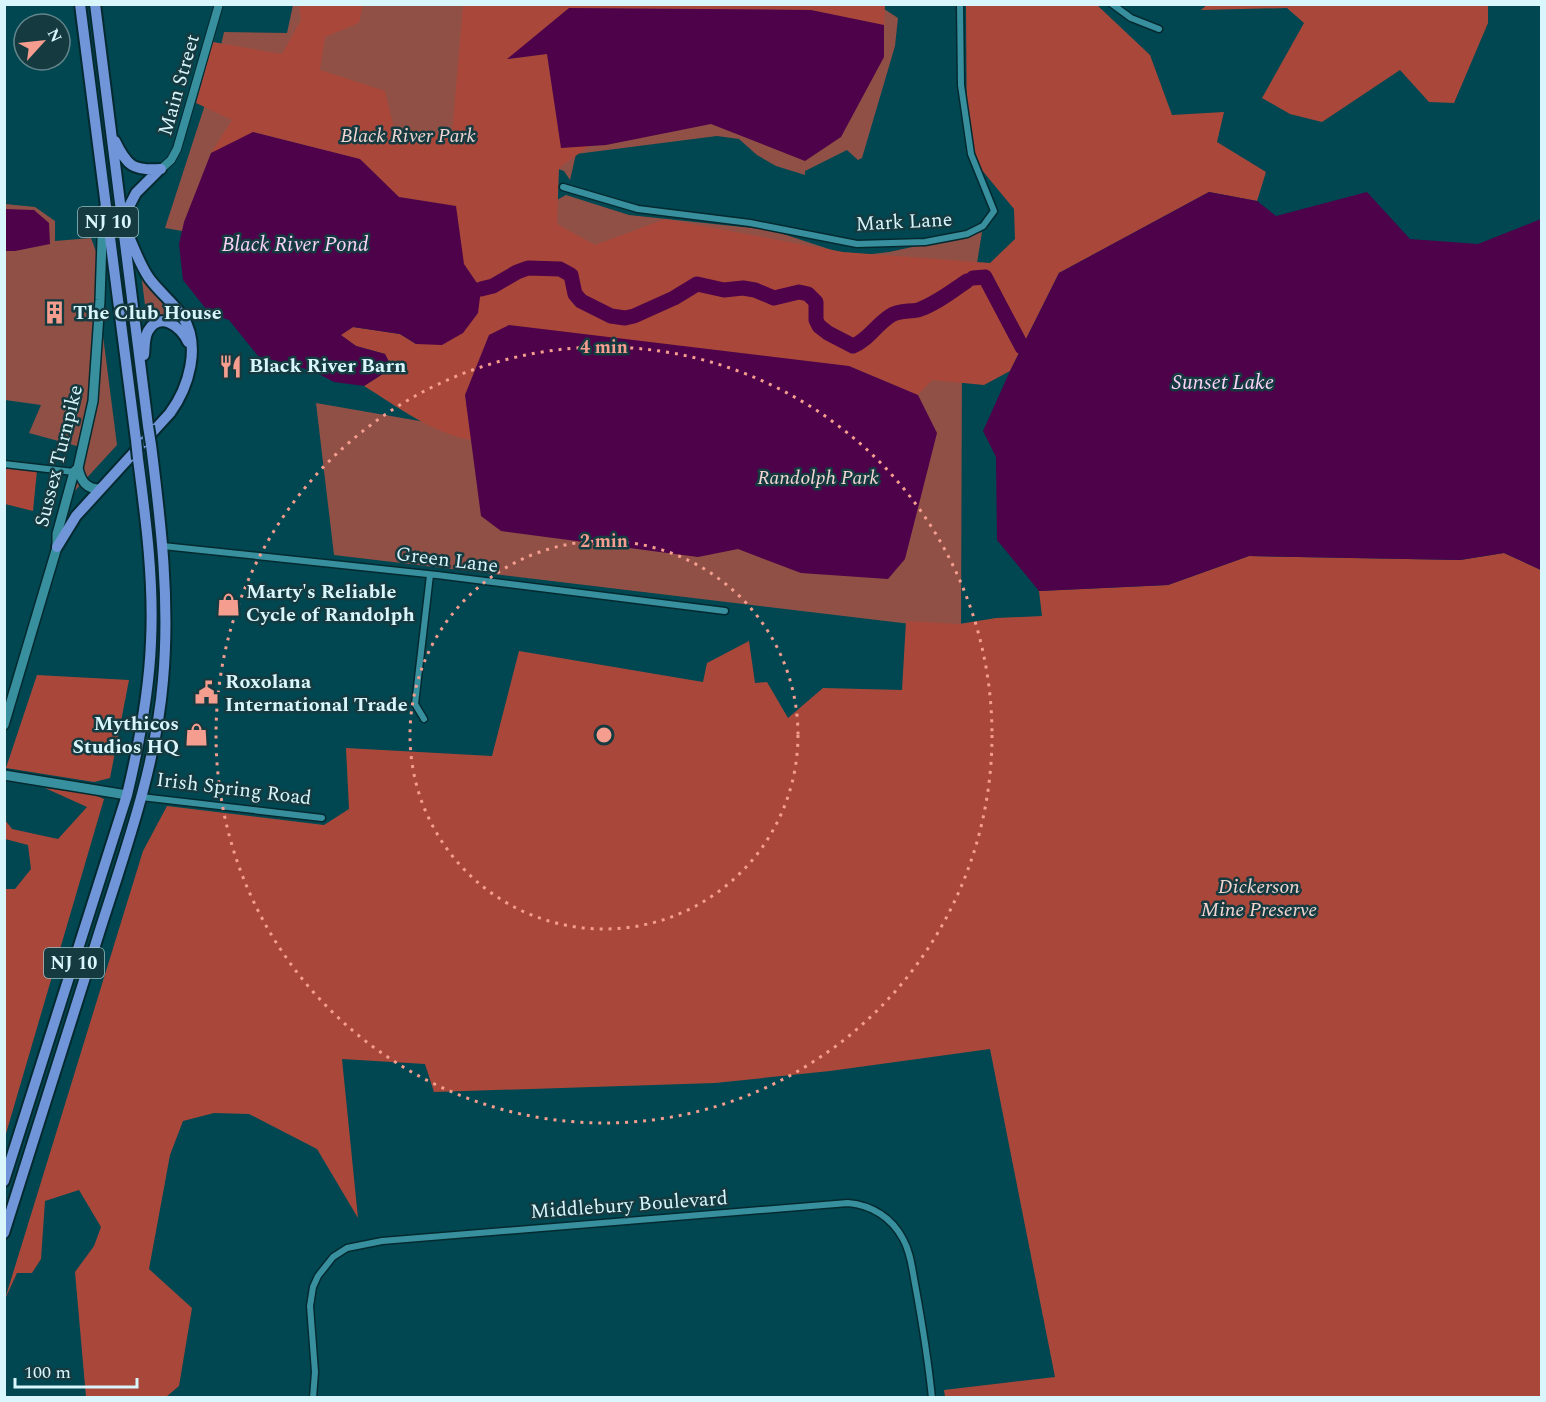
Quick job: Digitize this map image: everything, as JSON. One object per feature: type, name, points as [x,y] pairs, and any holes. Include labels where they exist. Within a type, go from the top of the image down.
[{"type":"highway","name":"NJ 10","points":[[4,1181],[127,795],[141,727],[151,641],[150,563],[80,4]]},
{"type":"highway","name":"NJ 10","points":[[4,1233],[141,797],[154,740],[163,681],[166,627],[163,546],[95,4]]},
{"type":"highway","points":[[112,133],[129,164],[139,169],[161,169]]},
{"type":"highway","points":[[57,548],[76,516],[170,413],[182,396],[190,369],[190,348],[186,324],[178,311],[148,277],[122,221],[136,193],[161,169]]},
{"type":"highway","points":[[143,381],[146,338],[154,325],[164,321],[177,326],[185,336],[190,348]]},
{"type":"main road","name":"Sussex Turnpike","points":[[4,725],[57,548],[57,534],[90,423],[101,288],[103,188]]},
{"type":"main road","points":[[76,470],[84,483],[94,489],[100,489]]},
{"type":"main road","name":"Irish Spring Road","points":[[4,775],[127,795]]},
{"type":"street","name":"Main Street","points":[[161,169],[171,160],[177,149],[219,4]]},
{"type":"street","name":"Mark Lane","points":[[563,187],[638,210],[750,223],[857,244],[925,242],[968,234],[983,226],[994,212],[971,154],[961,85],[960,4]]},
{"type":"street","points":[[1112,4],[1131,18],[1159,30]]},
{"type":"street","points":[[4,464],[76,470]]},
{"type":"street","name":"Green Lane","points":[[163,546],[430,575],[725,611]]},
{"type":"street","points":[[424,719],[415,704],[430,575]]},
{"type":"street","name":"Irish Spring Road","points":[[141,797],[322,818]]},
{"type":"street","name":"Middlebury Boulevard","points":[[313,1398],[315,1372],[310,1306],[313,1287],[318,1276],[333,1257],[356,1245],[848,1203],[868,1207],[879,1213],[892,1224],[904,1240],[922,1323],[932,1398]]},
{"type":"green space","points":[[1208,4],[1488,5],[1488,23],[1454,103],[1429,102],[1400,70],[1322,122],[1290,114],[1262,98],[1304,23],[1287,8],[1201,10]]},
{"type":"green space","points":[[293,5],[878,5],[898,18],[895,46],[862,158],[858,160],[847,150],[805,171],[805,175],[776,166],[757,155],[739,139],[717,136],[576,154],[570,180],[564,171],[555,168],[555,201],[566,195],[629,215],[771,230],[841,253],[864,255],[889,252],[982,232],[962,357],[961,630],[334,555],[316,403],[454,427],[477,282],[165,228],[213,80],[224,32],[287,33]]},
{"type":"green space","name":"Black River Park","points":[[299,5],[363,5],[359,23],[325,37],[320,70],[385,91],[394,128],[452,134],[463,5],[885,5],[884,25],[811,10],[569,8],[508,59],[547,54],[561,147],[592,144],[559,168],[557,224],[595,245],[665,219],[843,252],[990,263],[1015,239],[1014,209],[967,152],[966,5],[1097,5],[1150,55],[1172,115],[1224,112],[1217,142],[1266,172],[1257,201],[1209,192],[1059,273],[1010,371],[984,385],[932,380],[918,395],[849,366],[489,335],[465,395],[471,440],[443,432],[429,425],[364,386],[392,368],[385,354],[356,346],[340,335],[353,327],[400,334],[416,344],[481,289],[463,264],[456,206],[399,197],[360,159],[254,132],[211,153],[232,120],[196,103],[213,42],[282,54],[301,20]]},
{"type":"green space","points":[[5,204],[35,207],[55,221],[55,241],[91,238],[97,254],[101,320],[117,445],[72,494],[84,448],[29,433],[41,405],[5,400]]},
{"type":"green space","points":[[141,273],[180,321],[168,316],[147,321]]},
{"type":"green space","points":[[4,466],[37,470],[33,511],[5,504]]},
{"type":"green space","name":"Dickerson Mine Preserve","points":[[1504,553],[1541,570],[1541,1397],[945,1397],[944,1390],[1055,1377],[990,1049],[830,1071],[715,1083],[434,1092],[425,1064],[342,1059],[358,1218],[317,1149],[249,1114],[214,1113],[183,1121],[170,1155],[149,1269],[192,1308],[179,1386],[166,1397],[86,1397],[75,1272],[94,1246],[101,1227],[79,1190],[45,1201],[41,1259],[32,1273],[17,1273],[5,1299],[143,851],[167,806],[324,825],[349,809],[346,748],[492,756],[519,651],[703,682],[707,663],[749,641],[755,683],[767,682],[788,718],[823,688],[902,690],[906,621],[959,624],[996,618],[1042,616],[1039,591],[1168,585],[1249,556],[1460,560]]},
{"type":"green space","points":[[37,675],[129,680],[110,778],[94,782],[6,768]]},
{"type":"green space","points":[[45,788],[92,794],[104,799],[5,1137],[5,889],[15,889],[31,869],[28,845],[5,839],[5,820],[12,829],[58,839],[87,807]]},
{"type":"water","points":[[569,8],[811,10],[884,25],[884,57],[841,137],[805,161],[711,124],[606,145],[561,148],[547,54],[507,59]]},
{"type":"water","name":"Black River Pond","points":[[253,132],[360,159],[399,197],[456,206],[464,264],[481,289],[478,313],[463,333],[442,345],[416,344],[400,334],[353,327],[341,335],[356,346],[385,354],[392,368],[364,386],[334,382],[313,371],[258,356],[229,320],[210,314],[183,280],[179,244],[184,222],[211,153]]},
{"type":"water","name":"Sunset Lake","points":[[1209,192],[1257,201],[1276,216],[1367,192],[1410,239],[1478,244],[1541,219],[1541,570],[1504,553],[1460,560],[1249,556],[1168,585],[1039,591],[997,540],[996,457],[983,431],[1059,273]]},
{"type":"water","points":[[4,209],[34,210],[49,223],[50,244],[5,251]]},
{"type":"water","points":[[509,325],[849,366],[918,395],[937,433],[905,559],[888,579],[801,573],[738,549],[698,557],[501,531],[481,516],[465,395],[489,335]]},
{"type":"waterway","points":[[481,289],[493,286],[528,268],[560,269],[571,275],[575,294],[581,301],[611,316],[625,318],[674,298],[697,284],[724,290],[743,288],[755,290],[774,298],[799,292],[808,294],[816,302],[816,320],[819,326],[853,346],[890,316],[925,307],[967,281]]},
{"type":"waterway","points":[[973,278],[985,277],[1022,347]]},
{"type":"place","name":"The Club House","points":[[55,313]]},
{"type":"place","name":"Black River Barn","points":[[231,366]]},
{"type":"place","name":"Marty's Reliable Cycle of Randolph","points":[[228,604]]},
{"type":"place","name":"Roxolana International Trade","points":[[207,693]]},
{"type":"place","name":"Mythicos Studios HQ","points":[[197,735]]},
{"type":"park label","name":"Randolph Park","points":[[818,478]]}]
